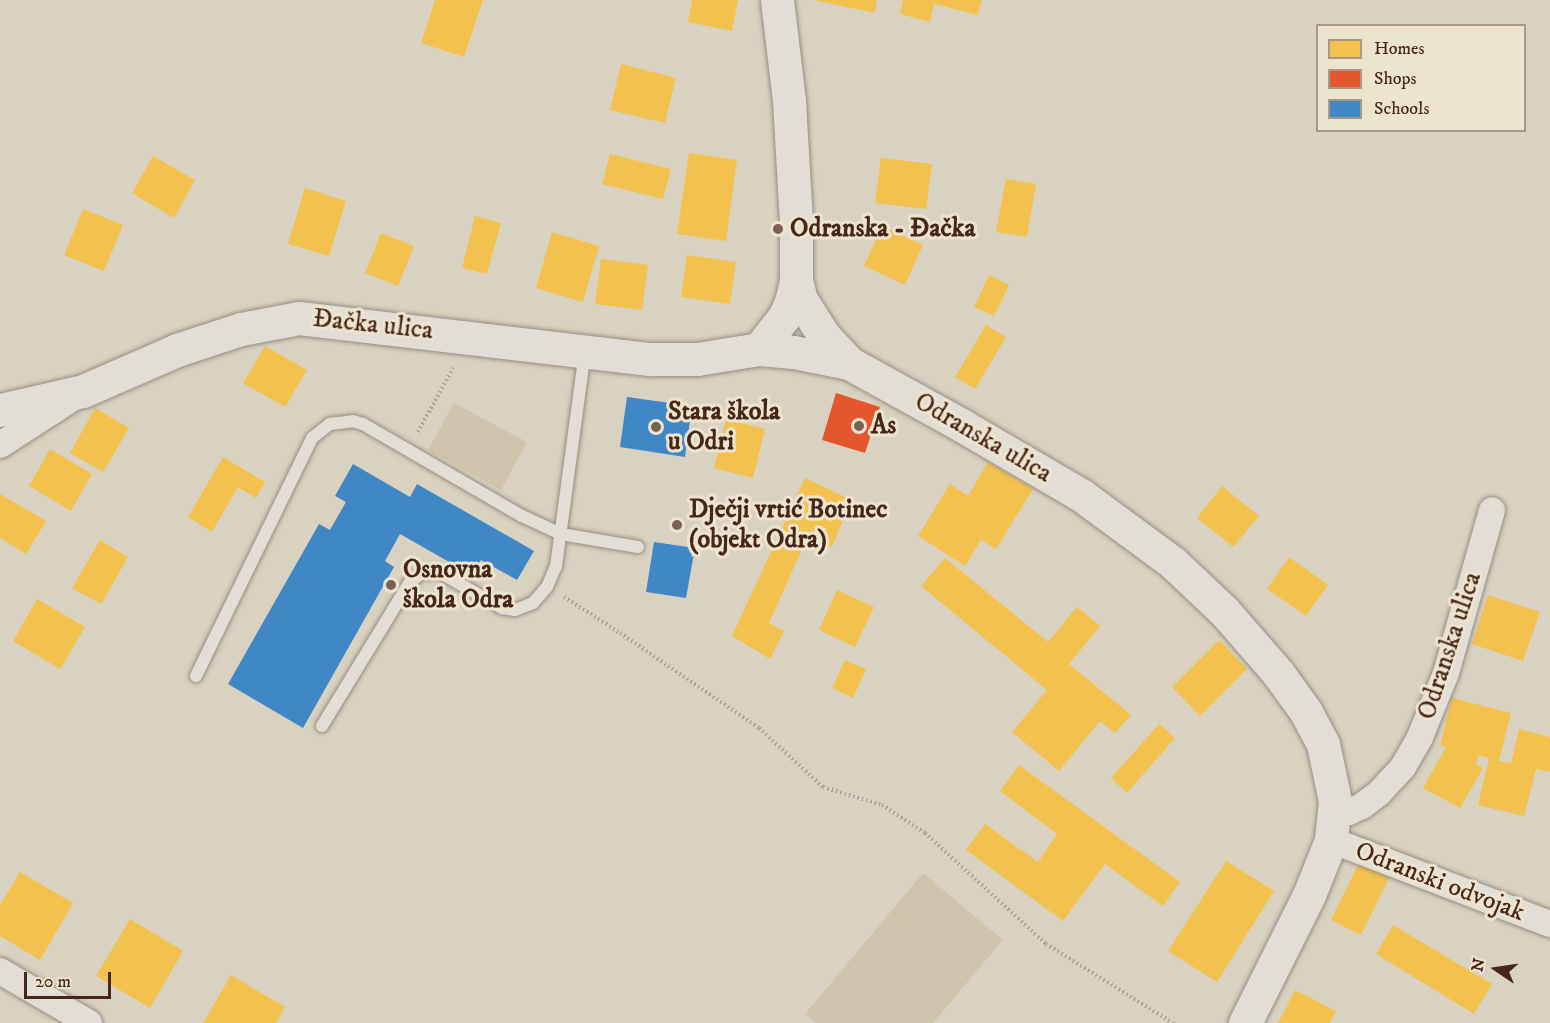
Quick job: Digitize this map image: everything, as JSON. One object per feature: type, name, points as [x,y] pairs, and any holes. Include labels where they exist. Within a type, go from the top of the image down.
[{"type":"street","name":"Odranska ulica","points":[[777,0],[789,101],[796,222],[796,280],[801,300],[809,314],[835,351],[849,363],[1081,495],[1172,562],[1224,611],[1278,673],[1306,712],[1327,758],[1333,826]]},
{"type":"street","points":[[759,349],[784,317],[796,280]]},
{"type":"street","name":"Đačka ulica","points":[[0,410],[83,391],[177,350],[241,329],[299,318],[650,358],[697,359],[759,349],[794,352],[849,363]]},
{"type":"street","points":[[0,445],[83,391]]},
{"type":"street","name":"Odranska ulica","points":[[1333,826],[1348,812],[1362,806],[1379,793],[1403,767],[1420,737],[1446,673],[1492,510]]},
{"type":"street","points":[[1245,1023],[1309,895],[1333,826]]},
{"type":"street","name":"Odranski odvojak","points":[[1333,826],[1550,924]]},
{"type":"street","points":[[0,971],[89,1023]]},
{"type":"lane","points":[[322,726],[410,582],[422,573],[439,572],[502,608],[516,610],[533,603],[547,587],[556,566],[585,351]]},
{"type":"lane","points":[[196,676],[312,438],[320,429],[330,424],[353,420],[522,516],[561,534],[638,548]]},
{"type":"path","points":[[408,450],[455,364]]},
{"type":"path","points":[[547,587],[620,633],[759,728],[823,787],[882,805],[925,833],[1046,944],[1173,1023]]},
{"type":"shaded area","points":[[454,403],[527,442],[501,490],[428,450]]},
{"type":"shaded area","points":[[923,873],[1003,940],[933,1023],[815,1023],[805,1014]]},
{"type":"building: Homes","points":[[435,0],[483,0],[464,57],[421,43]]},
{"type":"building: Homes","points":[[692,0],[738,0],[732,31],[688,22]]},
{"type":"building: Homes","points":[[813,0],[877,0],[875,13]]},
{"type":"building: Homes","points":[[903,0],[982,0],[978,15],[934,4],[930,22],[900,14]]},
{"type":"building: Homes","points":[[621,64],[676,78],[665,123],[610,110]]},
{"type":"building: Homes","points":[[689,153],[737,160],[726,241],[677,234]]},
{"type":"building: Homes","points":[[610,154],[671,169],[663,199],[602,184]]},
{"type":"building: Homes","points":[[153,156],[195,180],[174,218],[132,193]]},
{"type":"building: Homes","points":[[881,158],[932,164],[926,209],[875,203]]},
{"type":"building: Homes","points":[[1006,179],[1036,184],[1027,237],[996,232]]},
{"type":"building: Homes","points":[[305,188],[346,201],[329,256],[288,244]]},
{"type":"building: Homes","points":[[83,209],[123,225],[104,271],[64,255]]},
{"type":"building: Homes","points":[[475,216],[501,223],[487,274],[462,268]]},
{"type":"building: Homes","points":[[882,226],[923,245],[905,285],[864,266]]},
{"type":"building: Homes","points":[[552,232],[599,246],[583,302],[536,288]]},
{"type":"building: Homes","points":[[381,233],[414,246],[398,286],[365,273]]},
{"type":"building: Homes","points":[[687,255],[736,262],[730,304],[681,297]]},
{"type":"building: Homes","points":[[601,259],[648,265],[642,310],[595,304]]},
{"type":"building: Homes","points":[[989,275],[1009,285],[994,316],[974,307]]},
{"type":"building: Homes","points":[[986,325],[1006,337],[975,389],[955,377]]},
{"type":"building: Homes","points":[[265,346],[307,370],[285,407],[243,383]]},
{"type":"building: Homes","points":[[95,408],[129,428],[103,472],[70,453]]},
{"type":"building: Homes","points":[[726,419],[765,429],[753,478],[714,468]]},
{"type":"building: Homes","points":[[50,449],[92,474],[71,511],[29,486]]},
{"type":"building: Homes","points":[[223,457],[265,482],[256,498],[238,487],[212,532],[188,517]]},
{"type":"building: Homes","points":[[988,462],[1033,489],[996,549],[981,540],[965,566],[918,536],[950,484],[968,496]]},
{"type":"building: Homes","points":[[805,478],[851,500],[832,547],[809,534],[769,623],[784,631],[770,659],[732,636]]},
{"type":"building: Homes","points":[[1222,486],[1259,516],[1233,547],[1197,518]]},
{"type":"building: Homes","points":[[0,494],[46,521],[26,554],[0,538]]},
{"type":"building: Homes","points":[[100,540],[128,557],[101,604],[72,588]]},
{"type":"building: Homes","points":[[1289,557],[1328,585],[1306,616],[1267,589]]},
{"type":"building: Homes","points":[[945,558],[1048,642],[1077,607],[1100,626],[1069,664],[1131,715],[1115,733],[1100,721],[1059,771],[1012,732],[1047,690],[921,586]]},
{"type":"building: Homes","points":[[837,590],[874,607],[855,647],[819,630]]},
{"type":"building: Homes","points":[[1488,595],[1540,612],[1523,661],[1472,644]]},
{"type":"building: Homes","points":[[37,599],[85,627],[60,669],[13,641]]},
{"type":"building: Homes","points":[[1219,640],[1247,669],[1200,716],[1172,687]]},
{"type":"building: Homes","points":[[845,660],[866,669],[853,698],[832,688]]},
{"type":"building: Homes","points":[[1452,698],[1511,713],[1499,761],[1511,763],[1519,729],[1550,737],[1550,772],[1536,769],[1524,816],[1478,805],[1489,758],[1478,755],[1476,764],[1483,768],[1460,808],[1423,788],[1446,747],[1440,745]]},
{"type":"building: Homes","points":[[1159,724],[1175,738],[1127,793],[1111,778]]},
{"type":"building: Homes","points":[[1019,765],[1180,882],[1163,906],[1105,864],[1063,921],[966,850],[985,824],[1038,862],[1057,834],[1000,791]]},
{"type":"building: Homes","points":[[1226,861],[1274,891],[1217,982],[1168,951]]},
{"type":"building: Homes","points":[[1359,863],[1389,878],[1361,935],[1331,920]]},
{"type":"building: Homes","points":[[20,872],[73,903],[40,960],[0,936],[0,905]]},
{"type":"building: Homes","points":[[130,919],[183,951],[150,1008],[96,976]]},
{"type":"building: Homes","points":[[1393,925],[1492,984],[1474,1014],[1376,954]]},
{"type":"building: Homes","points":[[231,975],[285,1007],[276,1023],[203,1023]]},
{"type":"building: Homes","points":[[1295,990],[1336,1011],[1330,1023],[1278,1023]]},
{"type":"building: Shops","points":[[836,393],[880,407],[865,453],[822,440]]},
{"type":"building: Schools","name":"Stara škola u Odri","points":[[627,397],[692,406],[685,457],[620,447]]},
{"type":"building: Schools","points":[[353,464],[410,497],[417,484],[534,551],[517,580],[481,560],[472,575],[400,534],[385,561],[394,567],[303,728],[228,684],[319,524],[330,530],[346,502],[335,496]]},
{"type":"building: Schools","points":[[654,542],[695,548],[686,598],[646,592]]},
{"type":"place","name":"Odranska - Đačka","points":[[778,229]]},
{"type":"place","name":"As","points":[[859,426]]},
{"type":"place","name":"Stara škola u Odri","points":[[656,427]]},
{"type":"place","name":"Dječji vrtić Botinec (objekt Odra)","points":[[677,525]]},
{"type":"place","name":"Osnovna škola Odra","points":[[391,585]]}]
